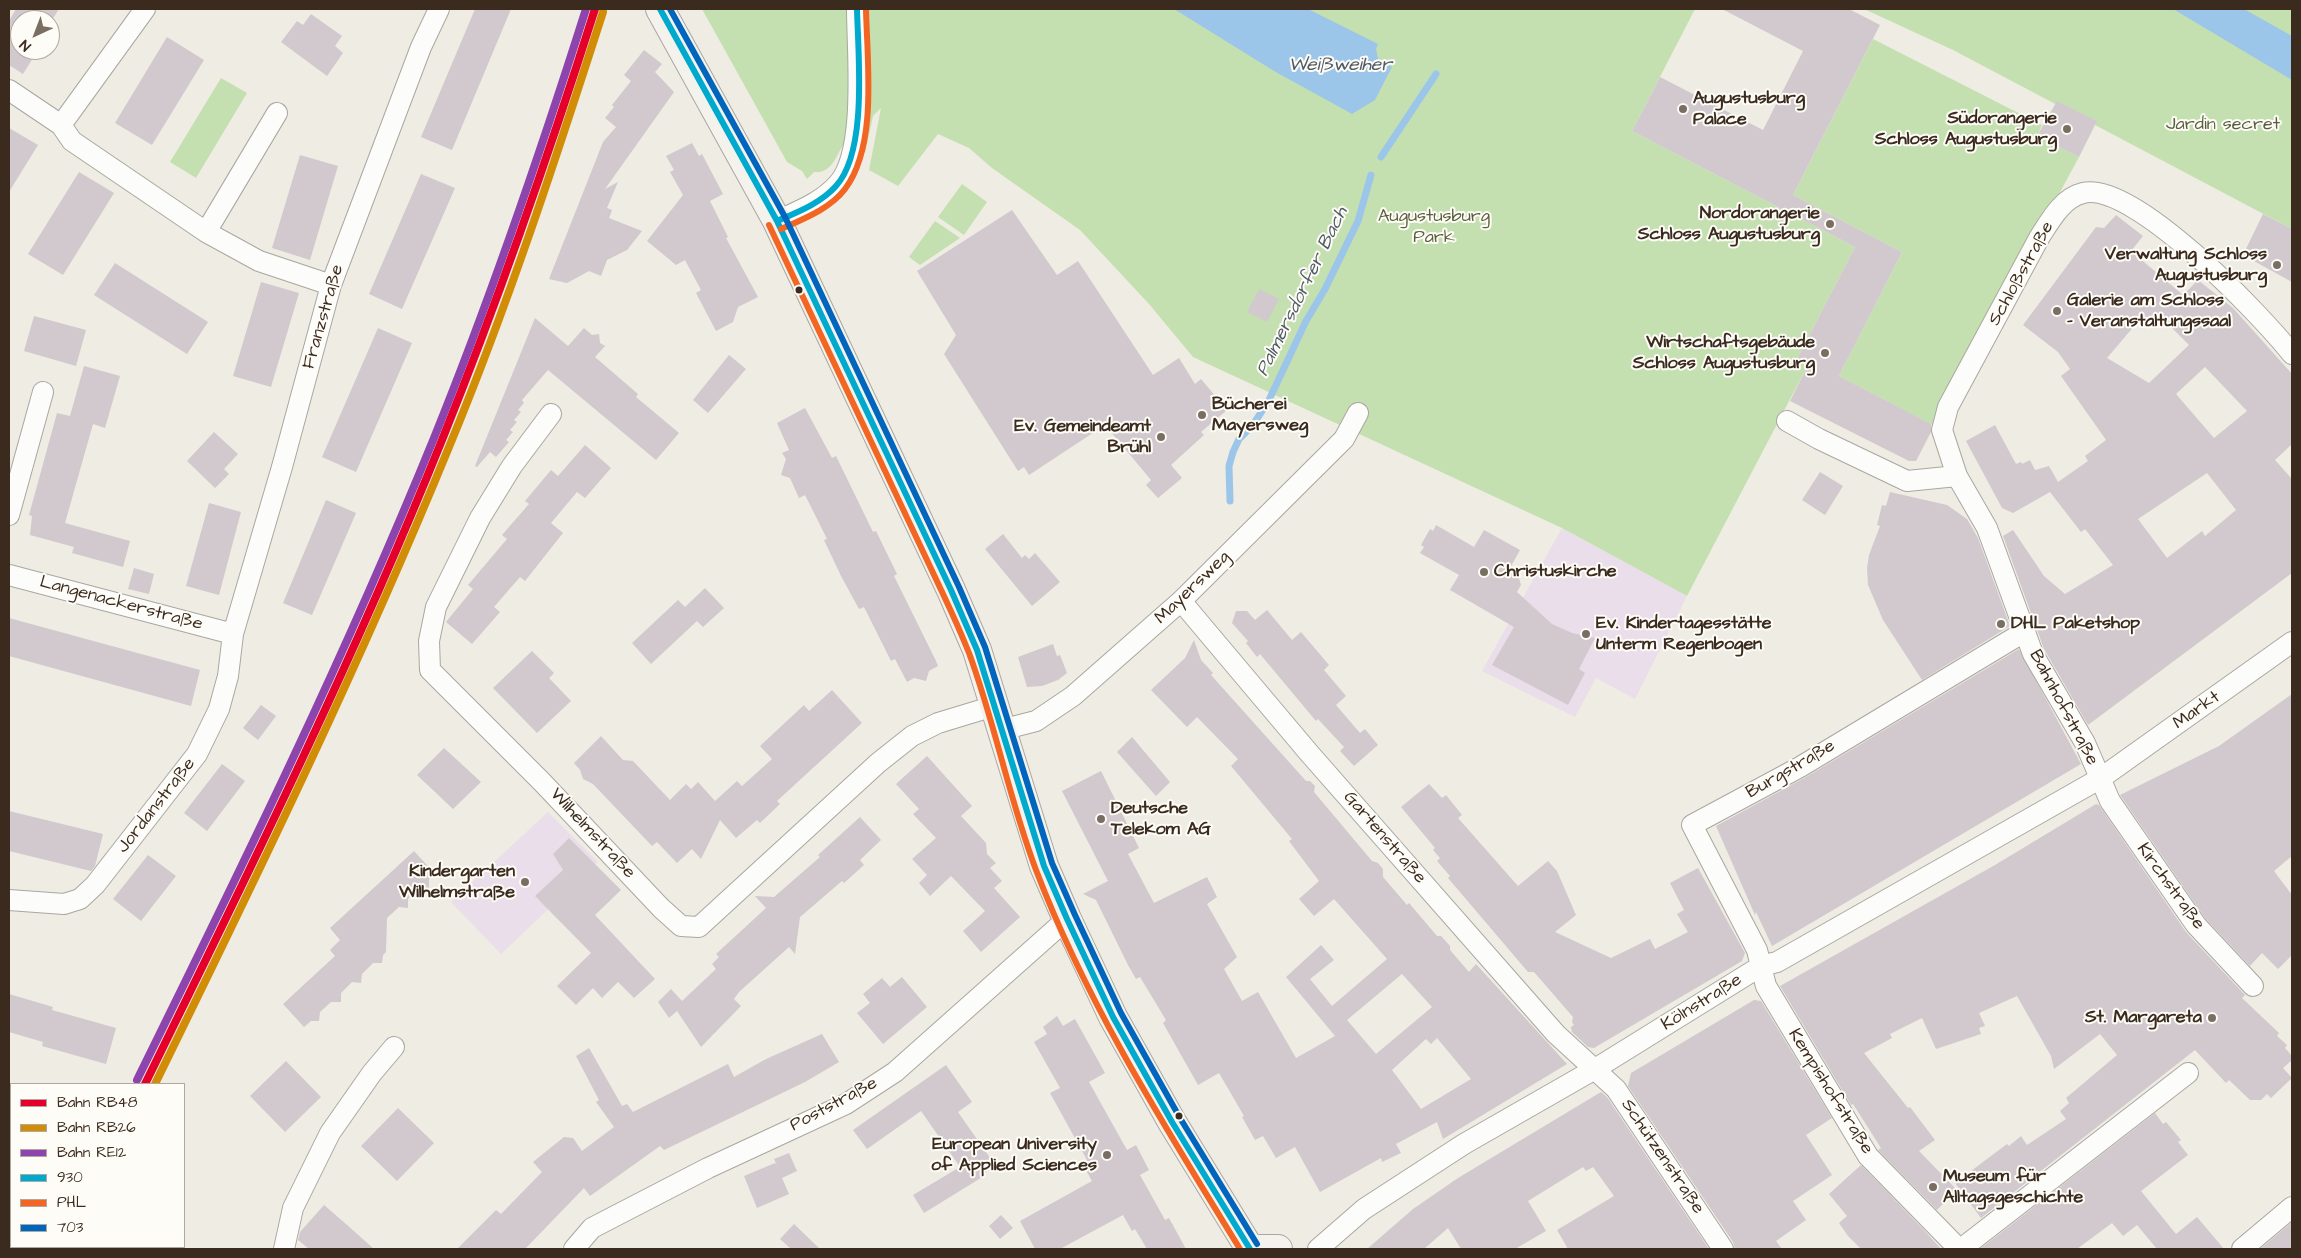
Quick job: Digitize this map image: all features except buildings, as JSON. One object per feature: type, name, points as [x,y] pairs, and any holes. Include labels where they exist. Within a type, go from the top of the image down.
[{"type":"main road","points":[[660,9],[777,221],[952,590],[977,650],[1044,866],[1113,1017],[1172,1122],[1250,1249]]},
{"type":"main road","points":[[1260,1249],[1278,1249]]},
{"type":"street","points":[[61,125],[145,9]]},
{"type":"street","name":"Franzstraße","points":[[233,634],[282,467],[331,285],[421,47],[438,9]]},
{"type":"street","points":[[777,221],[818,201],[838,184],[848,170],[853,155],[858,114],[857,9]]},
{"type":"street","points":[[9,90],[61,125],[72,141],[206,232],[259,261],[331,285]]},
{"type":"street","points":[[206,232],[277,113]]},
{"type":"street","name":"Schloßstraße","points":[[1957,476],[1942,430],[1948,407],[2052,217],[2067,201],[2082,193],[2106,195],[2150,219],[2220,276],[2273,330],[2292,354]]},
{"type":"street","points":[[9,515],[43,392]]},
{"type":"street","name":"Mayersweg","points":[[998,718],[1036,721],[1073,696],[1181,601],[1344,439],[1358,413]]},
{"type":"street","name":"Wilhelmstraße","points":[[551,414],[512,466],[480,518],[436,606],[429,641],[430,670],[536,776],[661,908],[681,926],[699,927],[878,763],[912,736],[938,723],[998,718]]},
{"type":"street","points":[[1787,420],[1820,439],[1907,481],[1957,476]]},
{"type":"street","name":"Bahnhofstraße","points":[[1957,476],[1987,528],[2033,654],[2085,743],[2101,778]]},
{"type":"street","name":"Langenackerstraße","points":[[9,575],[233,634]]},
{"type":"street","name":"Gartenstraße","points":[[1181,601],[1310,753],[1556,1034],[1595,1069]]},
{"type":"street","name":"Burgstraße","points":[[1761,966],[1757,950],[1692,825],[1800,767],[2024,632]]},
{"type":"street","name":"Jordanstraße","points":[[9,900],[64,904],[80,899],[95,885],[197,754],[219,709],[228,676],[233,634]]},
{"type":"street","name":"Markt","points":[[2101,778],[2292,642]]},
{"type":"street","name":"Kölnstraße","points":[[1318,1249],[1364,1210],[1464,1144],[1595,1069],[1761,966],[1777,962],[2101,778]]},
{"type":"street","name":"Kirchstraße","points":[[2101,778],[2110,801],[2196,925],[2253,986]]},
{"type":"street","name":"Poststraße","points":[[574,1249],[592,1228],[708,1168],[846,1104],[895,1072],[1067,919]]},
{"type":"street","name":"Kempishofstraße","points":[[1761,966],[1766,986],[1868,1156],[1960,1249]]},
{"type":"street","points":[[284,1249],[293,1208],[330,1133],[372,1073],[394,1047]]},
{"type":"street","name":"Schützenstraße","points":[[1595,1069],[1616,1089],[1723,1249]]},
{"type":"street","points":[[1960,1249],[2188,1073]]},
{"type":"street","points":[[2242,1249],[2292,1207]]},
{"type":"shaded area","name":"Ev. Kindertagesstätte Unterm Regenbogen","points":[[1562,528],[1687,596],[1635,699],[1596,678],[1575,717],[1482,671]]},
{"type":"shaded area","name":"Kindergarten Wilhelmstraße","points":[[548,812],[598,862],[501,954],[451,902]]},
{"type":"green space","name":"Augustusburg Park","points":[[702,9],[1695,9],[1632,131],[1855,247],[1797,359],[1808,365],[1687,596],[1562,528],[1193,357],[1149,304],[1080,230],[992,168],[969,148],[938,134],[898,186],[869,170],[881,108],[873,116],[865,153],[864,124],[846,141],[830,167],[820,172],[814,172],[807,179],[802,171],[787,162]]},
{"type":"green space","name":"Jardin secret","points":[[1864,9],[2292,9],[2292,229],[1953,50]]},
{"type":"green space","points":[[1873,39],[2042,125],[2037,136],[2079,157],[1934,426],[1839,376],[1902,252],[1793,195]]},
{"type":"green space","points":[[221,78],[247,93],[196,178],[170,162]]},
{"type":"green space","points":[[962,184],[987,202],[964,235],[938,217]]},
{"type":"green space","points":[[935,221],[960,238],[920,265],[909,257]]},
{"type":"water","name":"Weißweiher","points":[[1174,9],[1308,9],[1378,44],[1376,49],[1378,58],[1392,67],[1375,100],[1352,114],[1274,71]]},
{"type":"water","points":[[2173,9],[2244,9],[2292,36],[2292,80]]},
{"type":"waterway","name":"Palmersdorfer Bach","points":[[1381,157],[1436,74]]},
{"type":"waterway","name":"Palmersdorfer Bach","points":[[1230,501],[1229,466],[1233,452],[1239,439],[1253,425],[1269,400],[1306,321],[1325,289],[1358,221],[1371,175]]},
{"type":"rail line","name":"RE12","points":[[137,1080],[291,762],[400,520],[455,385],[495,279],[533,171],[586,9]]},
{"type":"rail line","name":"RB48","points":[[145,1083],[223,925],[337,684],[408,522],[463,387],[503,279],[560,118],[595,9]]},
{"type":"rail line","name":"RB26","points":[[155,1083],[344,689],[449,447],[471,394],[511,285],[603,12]]},
{"type":"transit line","name":"930","points":[[660,9],[777,221],[951,590],[977,650],[1044,866],[1113,1017],[1172,1122],[1250,1249]]},
{"type":"transit line","name":"703","points":[[670,9],[785,217],[959,587],[985,647],[1052,863],[1121,1013],[1180,1118],[1257,1244]]},
{"type":"transit line","name":"930","points":[[777,221],[809,206],[830,192],[846,170],[853,150],[859,101],[857,9]]},
{"type":"transit line","name":"PHL","points":[[781,229],[816,213],[832,202],[845,189],[855,171],[862,150],[868,102],[866,9]]},
{"type":"transit line","name":"PHL","points":[[769,225],[966,646],[987,706],[1026,843],[1056,920],[1103,1017],[1129,1064],[1240,1249]]},
{"type":"place","name":"Augustusburg Palace","points":[[1683,109]]},
{"type":"place","name":"Südorangerie Schloss Augustusburg","points":[[2067,129]]},
{"type":"place","name":"Nordorangerie Schloss Augustusburg","points":[[1830,224]]},
{"type":"place","name":"Verwaltung Schloss Augustusburg","points":[[2277,265]]},
{"type":"place","name":"Galerie am Schloss - Veranstaltungssaal","points":[[2057,311]]},
{"type":"place","name":"Wirtschaftsgebäude Schloss Augustusburg","points":[[1825,353]]},
{"type":"place","name":"Bücherei Mayersweg","points":[[1202,415]]},
{"type":"place","name":"Ev. Gemeindeamt Brühl","points":[[1161,437]]},
{"type":"place","name":"Christuskirche","points":[[1484,572]]},
{"type":"place","name":"DHL Paketshop","points":[[2001,624]]},
{"type":"place","name":"Ev. Kindertagesstätte Unterm Regenbogen","points":[[1586,634]]},
{"type":"place","name":"Deutsche Telekom AG","points":[[1101,819]]},
{"type":"place","name":"Kindergarten Wilhelmstraße","points":[[525,882]]},
{"type":"place","name":"St. Margareta","points":[[2212,1018]]},
{"type":"place","name":"European University of Applied Sciences","points":[[1107,1155]]},
{"type":"place","name":"Museum für Alltagsgeschichte","points":[[1933,1187]]}]
